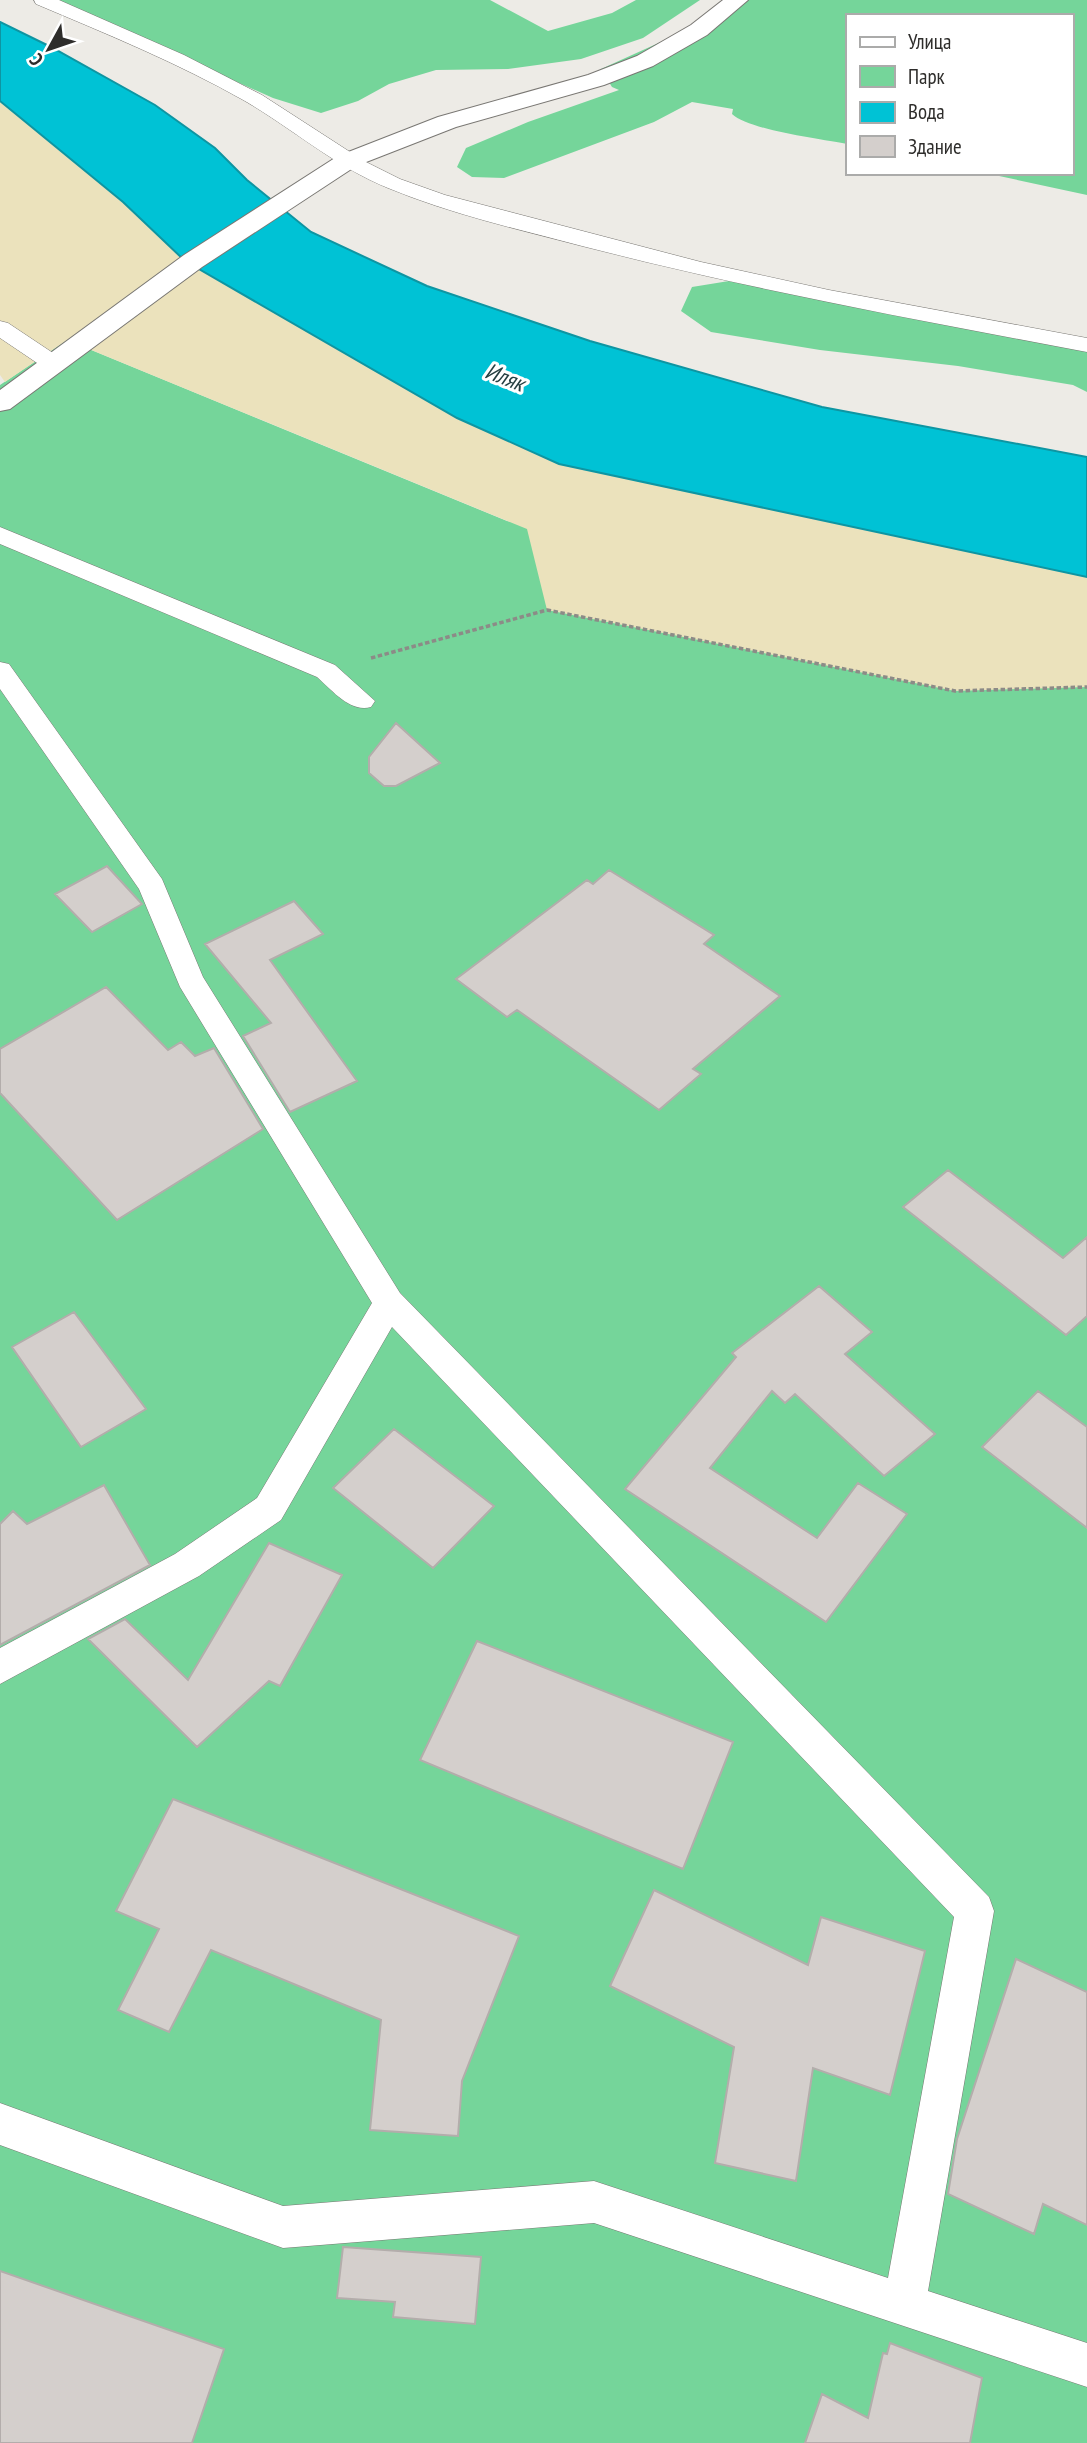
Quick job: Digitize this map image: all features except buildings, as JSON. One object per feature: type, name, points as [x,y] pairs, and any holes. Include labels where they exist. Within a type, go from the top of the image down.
[{"type":"street","points":[[0,403],[193,261],[339,166],[447,122],[596,80],[645,61],[699,30],[737,0]]},
{"type":"lane","points":[[43,0],[153,48],[255,99],[339,166],[448,204],[650,258],[773,286],[1087,345]]},
{"type":"lane","points":[[0,328],[60,360]]},
{"type":"lane","points":[[0,535],[326,671],[362,701]]},
{"type":"lane","points":[[0,670],[152,886],[190,979],[389,1303],[975,1911],[904,2305]]},
{"type":"lane","points":[[0,1667],[187,1565],[268,1508],[389,1303]]},
{"type":"lane","points":[[0,2124],[283,2227],[594,2202],[1087,2365]]},
{"type":"path","points":[[326,671],[547,610],[955,691],[1087,687]]},
{"type":"green space","points":[[52,0],[490,0],[548,31],[612,13],[636,0],[700,0],[643,38],[581,59],[508,69],[436,70],[389,84],[358,101],[321,113],[273,98]]},
{"type":"green space","points":[[732,0],[1087,0],[1087,195],[994,175],[1073,175],[1073,14],[846,14],[846,144],[753,125],[732,114],[733,109],[692,102],[654,122],[504,178],[472,177],[457,167],[466,148],[528,122],[619,90],[612,87],[601,69],[674,36]]},
{"type":"green space","points":[[729,281],[1087,345],[1087,392],[1073,385],[958,366],[820,350],[711,332],[681,311],[692,287]]},
{"type":"green space","points":[[67,340],[507,521],[1087,647],[1087,2443],[0,2443],[0,385]]},
{"type":"sand","points":[[0,101],[123,202],[185,261],[457,418],[559,464],[1087,577],[1087,687],[955,691],[547,610],[527,529],[67,340],[5,382],[0,375]]},
{"type":"water","name":"Иляк","points":[[0,22],[155,105],[215,148],[247,180],[311,232],[427,286],[590,341],[822,407],[1087,457],[1087,577],[559,464],[457,418],[185,261],[123,202],[0,101]]}]
